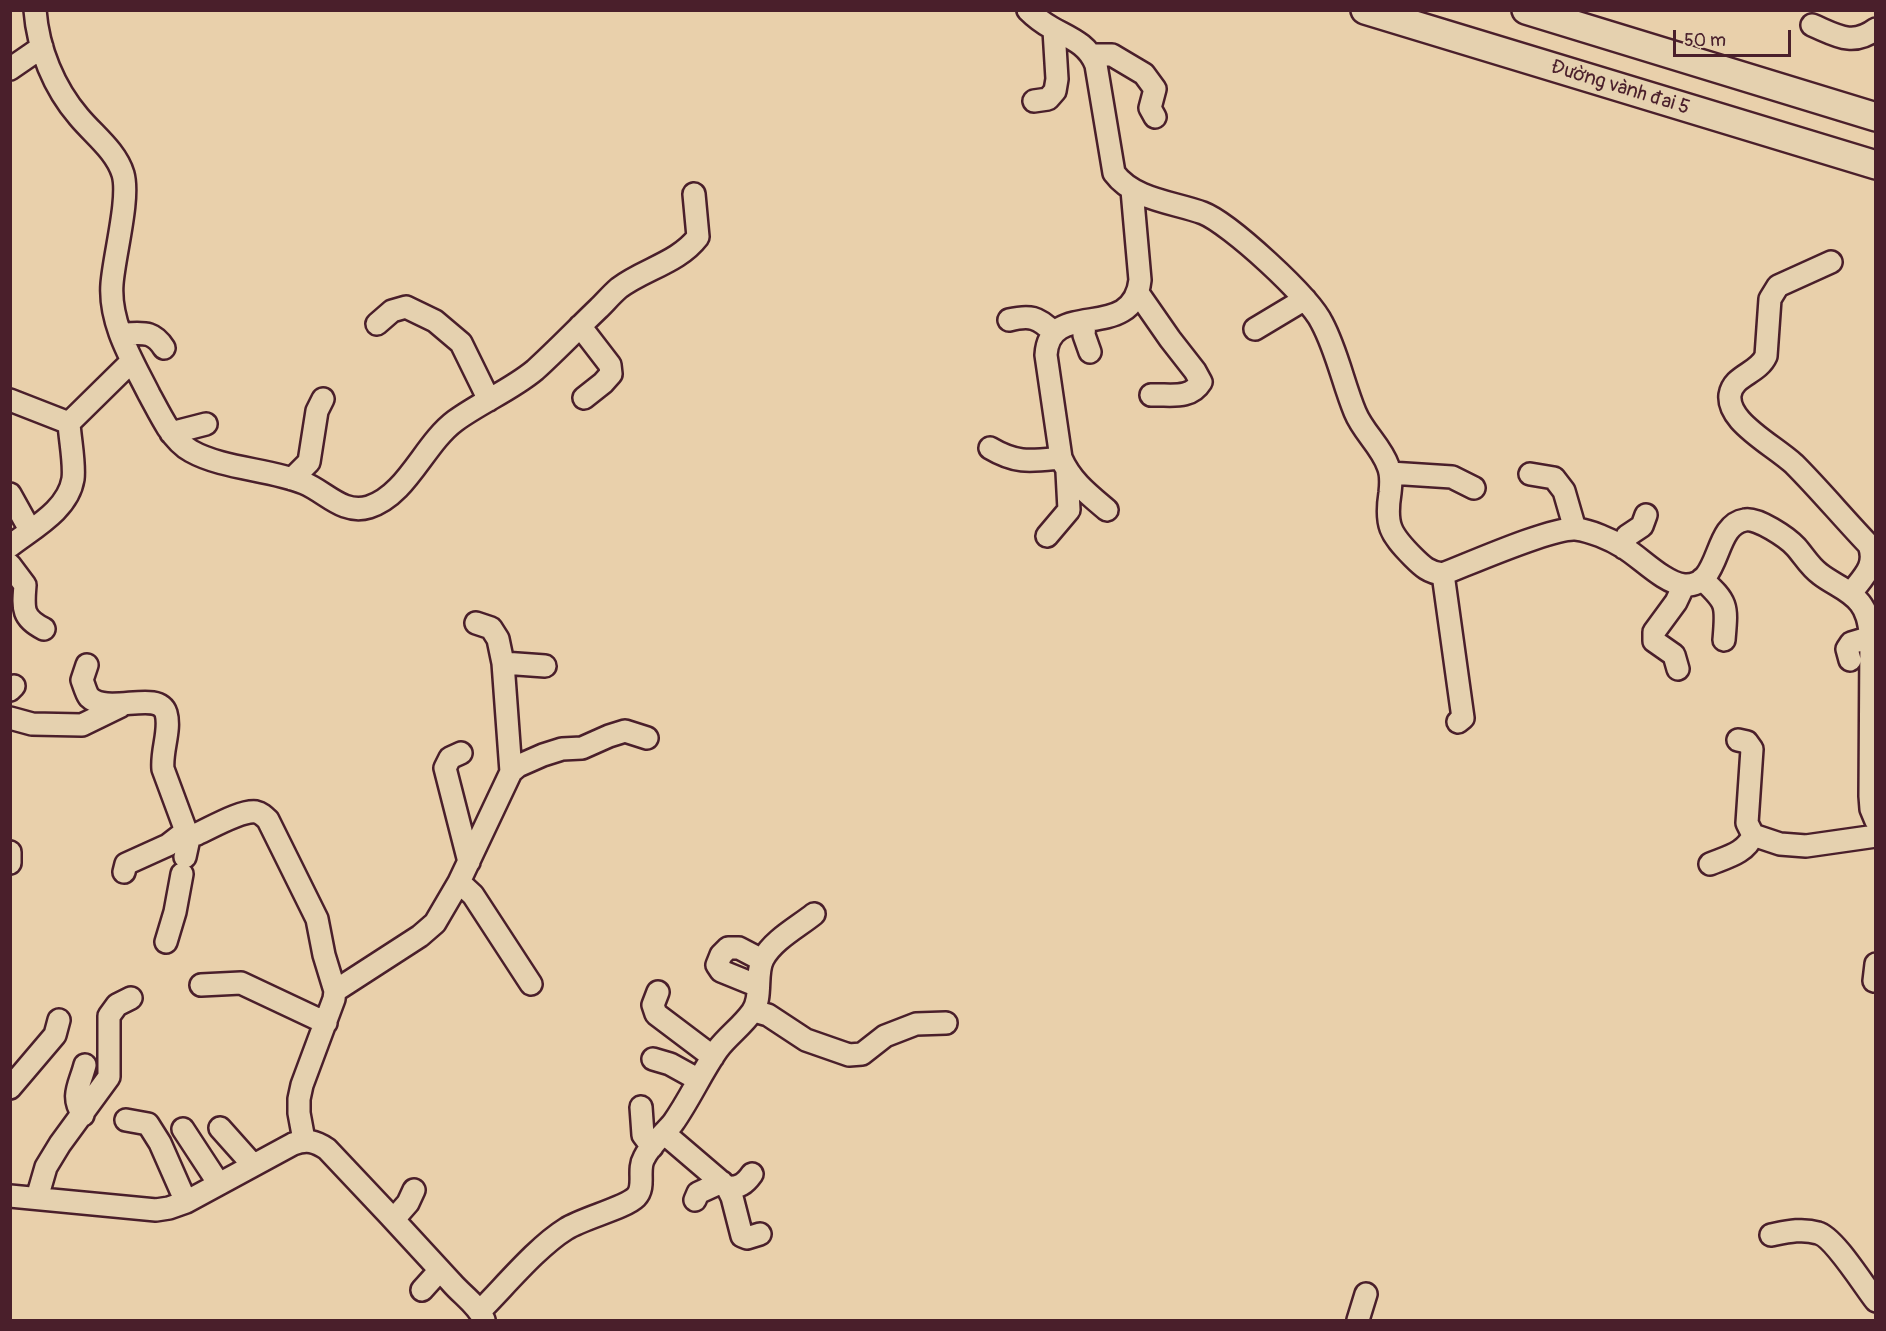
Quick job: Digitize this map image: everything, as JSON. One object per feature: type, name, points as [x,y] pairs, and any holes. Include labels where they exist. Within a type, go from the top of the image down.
[{"type":"main road","name":"Đường vành đai 5","points":[[1365,10],[1875,165]]},
{"type":"main road","points":[[1526,10],[1875,117]]},
{"type":"street","points":[[35,10],[42,47],[62,93],[120,164],[124,178],[124,193],[112,285],[112,303],[132,361],[171,433],[190,451],[208,458],[292,479],[306,484],[337,503],[352,508],[367,508],[395,491],[448,428],[535,370],[619,288],[688,250],[698,237],[694,194]]},
{"type":"street","points":[[1028,10],[1054,30],[1078,42],[1092,56],[1096,64],[1114,173],[1120,181],[1132,190],[1205,214],[1223,224],[1305,299],[1321,320],[1330,338],[1355,412],[1383,456],[1390,473],[1387,514],[1389,528],[1397,541],[1425,569],[1436,574],[1443,574],[1544,536],[1575,529],[1614,542],[1670,580],[1693,582],[1719,595],[1726,608],[1724,640]]},
{"type":"street","points":[[1812,25],[1847,40],[1866,36],[1875,29]]},
{"type":"street","points":[[1034,101],[1048,99],[1055,91],[1057,79],[1054,30]]},
{"type":"street","points":[[10,69],[42,47]]},
{"type":"street","points":[[1092,56],[1112,55],[1144,74],[1155,89],[1150,108],[1155,117]]},
{"type":"street","points":[[1047,536],[1069,510],[1046,355],[1047,342],[1053,332],[1064,326],[1120,313],[1131,305],[1138,293],[1140,280],[1132,190]]},
{"type":"street","points":[[1831,262],[1778,286],[1770,299],[1766,356],[1755,371],[1737,380],[1731,388],[1729,399],[1733,411],[1741,422],[1794,464],[1869,546],[1873,556],[1871,565],[1851,593]]},
{"type":"street","points":[[1138,293],[1196,371],[1201,382],[1196,389],[1182,396],[1151,395]]},
{"type":"street","points":[[1255,329],[1305,299]]},
{"type":"street","points":[[377,324],[392,311],[406,307],[435,321],[461,343],[489,400]]},
{"type":"street","points":[[1009,320],[1024,316],[1041,321],[1053,332]]},
{"type":"street","points":[[1085,321],[1084,335],[1090,352]]},
{"type":"street","points":[[580,326],[610,365],[611,374],[584,398]]},
{"type":"street","points":[[121,334],[151,334],[164,348]]},
{"type":"street","points":[[10,546],[56,510],[68,494],[73,478],[69,423],[132,361]]},
{"type":"street","points":[[292,479],[309,462],[317,411],[324,399]]},
{"type":"street","points":[[10,400],[69,423]]},
{"type":"street","points":[[171,433],[206,424]]},
{"type":"street","points":[[990,448],[1006,458],[1064,465]]},
{"type":"street","points":[[1064,465],[1074,482],[1107,510]]},
{"type":"street","points":[[1390,473],[1452,477],[1474,488]]},
{"type":"street","points":[[1530,474],[1554,478],[1564,490],[1575,529]]},
{"type":"street","points":[[11,485],[30,530]]},
{"type":"street","points":[[1624,548],[1627,536],[1642,526],[1646,515]]},
{"type":"street","points":[[1678,669],[1674,655],[1654,641],[1654,632],[1693,582],[1706,576],[1727,533],[1736,523],[1746,519],[1757,521],[1787,539],[1820,574],[1851,593],[1862,605],[1868,619],[1871,637],[1873,741],[1870,796],[1875,821]]},
{"type":"street","points":[[10,565],[25,585],[23,608],[31,622],[44,629]]},
{"type":"street","points":[[1443,574],[1463,718],[1458,722]]},
{"type":"street","points":[[476,623],[491,628],[498,639],[503,663],[511,772]]},
{"type":"street","points":[[1850,660],[1846,649],[1851,643],[1871,637]]},
{"type":"street","points":[[503,663],[545,666]]},
{"type":"street","points":[[87,665],[82,680],[88,696],[99,703],[154,702],[162,707],[166,714],[163,769],[188,833],[176,912],[166,942]]},
{"type":"street","points":[[10,718],[32,724],[82,725],[125,704]]},
{"type":"street","points":[[335,991],[420,936],[435,923],[459,882],[511,772],[518,766],[543,754],[562,749],[582,748],[625,731],[647,738]]},
{"type":"street","points":[[1738,740],[1747,741],[1752,749],[1747,823],[1753,835],[1780,844],[1806,846],[1875,836]]},
{"type":"street","points":[[461,753],[450,758],[445,768],[469,862]]},
{"type":"street","points":[[124,872],[126,864],[188,833],[196,834],[246,813],[262,814],[268,820],[317,919],[324,955],[335,991],[326,1023],[298,1099],[304,1140]]},
{"type":"street","points":[[1710,864],[1736,854],[1750,843],[1753,835]]},
{"type":"street","points":[[10,852],[10,863]]},
{"type":"street","points":[[459,882],[474,895],[531,984]]},
{"type":"street","points":[[10,1196],[156,1210],[169,1208],[186,1202],[293,1144],[304,1140],[315,1141],[327,1149],[394,1219],[483,1318],[547,1244],[564,1230],[637,1196],[641,1188],[640,1167],[644,1156],[687,1104],[713,1057],[754,1011],[762,960],[771,948],[814,914]]},
{"type":"street","points":[[758,986],[721,971],[717,965],[721,955],[728,948],[739,948],[762,960]]},
{"type":"street","points":[[201,985],[241,983],[326,1023]]},
{"type":"street","points":[[658,992],[653,1005],[656,1014],[713,1057]]},
{"type":"street","points":[[37,1198],[45,1167],[109,1077],[109,1016],[117,1005],[131,998]]},
{"type":"street","points":[[754,1011],[768,1016],[806,1040],[849,1055],[862,1054],[885,1036],[916,1024],[946,1023]]},
{"type":"street","points":[[10,1088],[55,1035],[59,1020]]},
{"type":"street","points":[[653,1059],[670,1064],[699,1080]]},
{"type":"street","points":[[83,1115],[77,1106],[76,1094],[85,1065]]},
{"type":"street","points":[[641,1107],[643,1135],[658,1141],[735,1188],[745,1184],[752,1174]]},
{"type":"street","points":[[126,1120],[148,1124],[160,1143],[186,1202]]},
{"type":"street","points":[[220,1128],[253,1165]]},
{"type":"street","points":[[183,1129],[219,1184]]},
{"type":"street","points":[[695,1200],[698,1193],[725,1184]]},
{"type":"street","points":[[725,1184],[732,1197],[742,1236],[747,1238],[760,1234]]},
{"type":"street","points":[[394,1219],[408,1203],[414,1190]]},
{"type":"street","points":[[1771,1235],[1799,1230],[1820,1233],[1835,1245],[1875,1301]]},
{"type":"street","points":[[422,1290],[440,1270]]},
{"type":"street","points":[[1358,1320],[1366,1294]]}]
